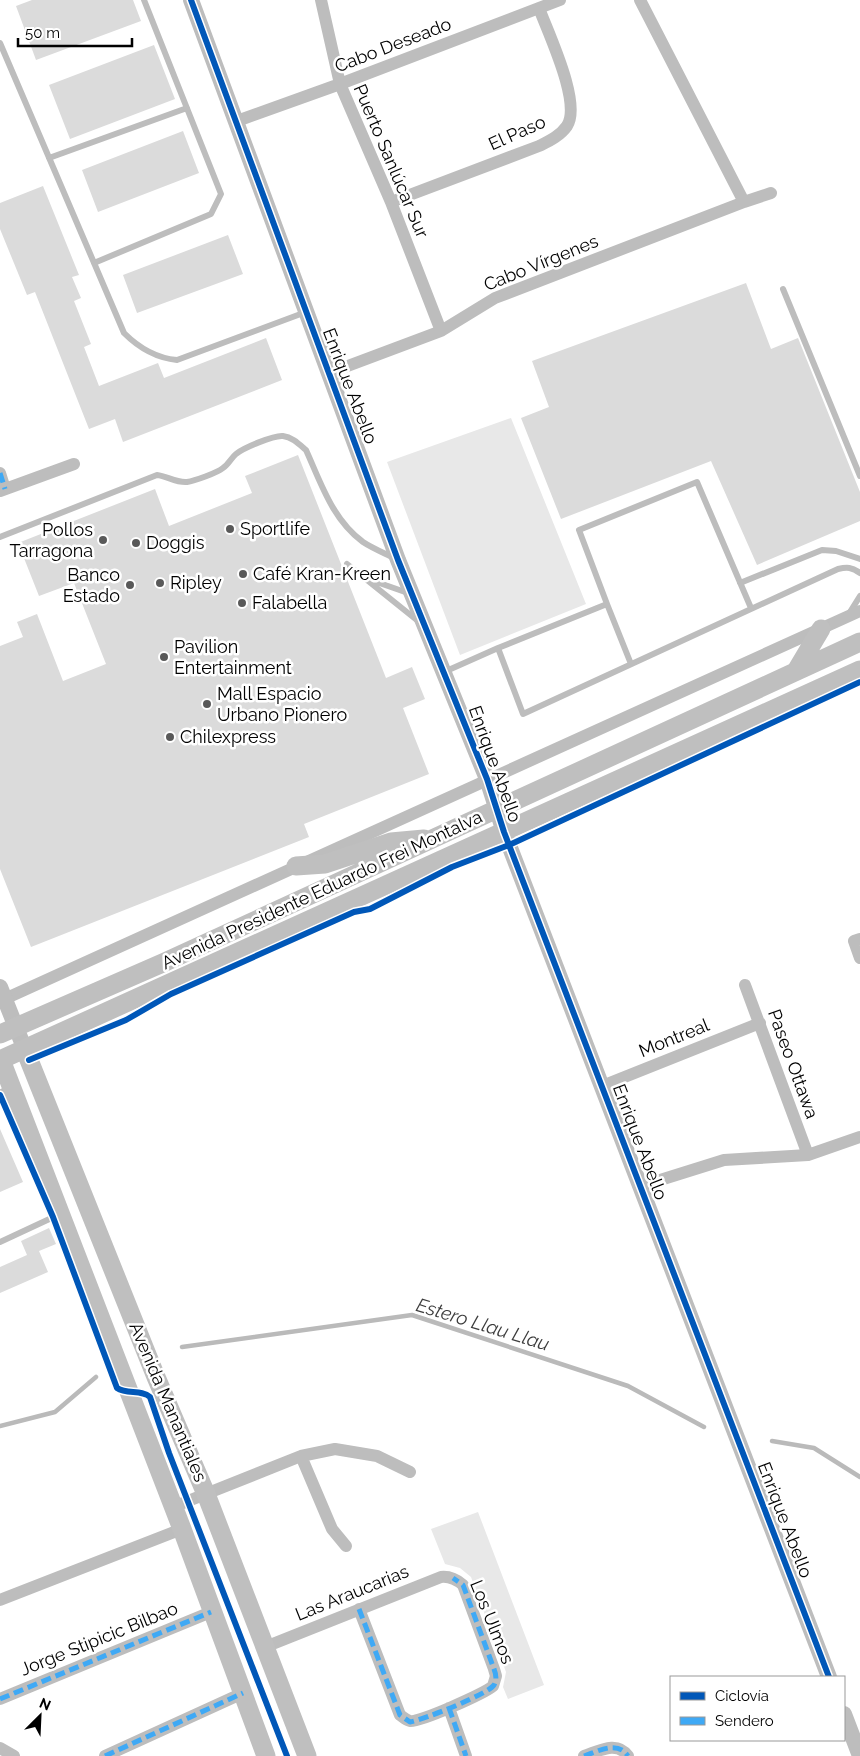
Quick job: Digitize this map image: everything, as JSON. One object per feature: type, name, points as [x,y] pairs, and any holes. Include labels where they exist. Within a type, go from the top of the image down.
[{"type":"main road","points":[[796,671],[821,629]]},
{"type":"main road","name":"Avenida Presidente Eduardo Frei Montalva","points":[[8,1030],[174,958],[860,642]]},
{"type":"main road","name":"Avenida Presidente Eduardo Frei Montalva","points":[[0,1060],[860,670]]},
{"type":"main road","points":[[296,866],[335,862],[374,847],[400,840],[433,839]]},
{"type":"main road","name":"Avenida Manantiales","points":[[25,1050],[206,1494],[307,1756]]},
{"type":"main road","name":"Avenida Manantiales","points":[[0,1060],[6,1093],[60,1214],[182,1529],[211,1612],[266,1756]]},
{"type":"street","name":"Enrique Abello","points":[[191,0],[398,560],[487,779],[504,832],[830,1676]]},
{"type":"street","name":"Puerto Sanlúcar Sur","points":[[321,0],[340,84],[391,202],[441,332]]},
{"type":"street","name":"Cabo Deseado","points":[[237,121],[560,0]]},
{"type":"street","points":[[640,0],[744,202]]},
{"type":"street","name":"El Paso","points":[[391,202],[539,146],[557,137],[568,124],[572,106],[568,87],[539,8]]},
{"type":"street","name":"Cabo Vírgenes","points":[[329,374],[441,332],[495,298],[771,193]]},
{"type":"street","points":[[0,473],[3,490],[74,464]]},
{"type":"street","name":"Avenida Presidente Eduardo Frei Montalva","points":[[2,995],[296,866],[860,611]]},
{"type":"street","points":[[860,939],[854,941],[860,958]]},
{"type":"street","name":"Paseo Ottawa","points":[[745,984],[808,1156]]},
{"type":"street","points":[[2,995],[8,1030],[25,1050]]},
{"type":"street","name":"Montreal","points":[[602,1086],[760,1023]]},
{"type":"street","points":[[640,1186],[724,1160],[808,1156],[860,1137]]},
{"type":"street","points":[[173,1507],[301,1456],[335,1449],[377,1456],[410,1472]]},
{"type":"street","points":[[301,1456],[332,1529],[346,1546]]},
{"type":"street","points":[[0,1600],[182,1529]]},
{"type":"street","name":"Las Araucarias","points":[[265,1647],[441,1577],[453,1578]]},
{"type":"street","name":"Los Ulmos","points":[[449,1708],[490,1689],[495,1681],[494,1669],[463,1585],[453,1578]]},
{"type":"street","points":[[359,1609],[400,1714],[410,1722],[449,1708],[466,1756]]},
{"type":"street","name":"Jorge Stipicic Bilbao","points":[[0,1699],[211,1612]]},
{"type":"street","points":[[105,1756],[243,1694]]},
{"type":"street","points":[[845,1717],[860,1756]]},
{"type":"street","points":[[584,1756],[617,1747],[628,1756]]},
{"type":"street","points":[[0,1748],[14,1756]]},
{"type":"lane","points":[[94,263],[211,214],[221,194],[144,0]]},
{"type":"lane","points":[[0,43],[124,333],[138,346],[165,359],[176,360],[306,312]]},
{"type":"lane","points":[[49,158],[187,108]]},
{"type":"lane","points":[[783,289],[860,476]]},
{"type":"lane","points":[[0,537],[156,475],[165,476],[180,482],[188,482],[222,469],[242,449],[281,436],[299,443],[306,450],[334,512],[346,526],[363,542],[398,560]]},
{"type":"lane","points":[[631,664],[579,530],[697,482],[751,608]]},
{"type":"lane","points":[[740,583],[822,550],[836,551],[860,559]]},
{"type":"lane","points":[[347,564],[425,626]]},
{"type":"lane","points":[[498,648],[523,714],[838,569],[854,568],[860,572]]},
{"type":"lane","points":[[360,575],[412,595]]},
{"type":"lane","points":[[846,617],[860,596]]},
{"type":"lane","points":[[444,672],[607,604]]},
{"type":"lane","points":[[0,1242],[60,1214]]},
{"type":"shaded area","points":[[511,418],[586,604],[460,655],[387,462]]},
{"type":"shaded area","points":[[478,1512],[544,1685],[508,1699],[503,1687],[506,1672],[471,1577],[460,1568],[445,1564],[431,1529]]},
{"type":"building","points":[[32,0],[133,0],[141,21],[36,60],[16,6]]},
{"type":"building","points":[[154,45],[175,99],[70,139],[49,85]]},
{"type":"building","points":[[183,131],[199,173],[98,212],[82,170]]},
{"type":"building","points":[[43,186],[79,275],[72,277],[81,298],[74,301],[91,344],[84,347],[99,386],[158,363],[164,378],[266,338],[282,380],[123,442],[115,419],[89,429],[35,292],[27,295],[0,229],[0,203]]},
{"type":"building","points":[[228,235],[243,274],[137,313],[123,275]]},
{"type":"building","points":[[746,283],[771,349],[798,338],[860,492],[860,521],[757,565],[711,461],[561,519],[521,418],[549,407],[532,361]]},
{"type":"building","name":"Mall Espacio Urbano Pionero","points":[[298,455],[386,678],[412,667],[425,699],[403,708],[429,774],[304,824],[309,837],[31,947],[0,869],[0,646],[23,637],[17,622],[37,614],[63,681],[106,664],[74,583],[39,596],[18,543],[155,489],[169,526],[252,493],[245,476]]},
{"type":"building","points":[[0,1129],[23,1182],[0,1192]]},
{"type":"building","points":[[49,1228],[56,1244],[39,1251],[48,1272],[0,1293],[0,1267],[27,1255],[21,1241]]},
{"type":"waterway","name":"Estero Llau Llau","points":[[182,1347],[412,1315],[628,1386],[704,1427]]},
{"type":"waterway","name":"Estero Llau Llau","points":[[0,1426],[55,1412],[96,1377]]},
{"type":"waterway","name":"Estero Llau Llau","points":[[772,1441],[814,1448],[860,1477]]},
{"type":"marked path","points":[[0,473],[5,489]]},
{"type":"marked path","points":[[359,1609],[400,1715],[410,1722],[417,1720],[441,1712],[480,1694],[494,1685],[496,1681],[495,1671],[463,1585],[453,1578]]},
{"type":"marked path","points":[[0,1699],[211,1612]]},
{"type":"marked path","points":[[105,1756],[243,1693]]},
{"type":"marked path","points":[[449,1708],[466,1756]]},
{"type":"marked path","points":[[584,1756],[608,1748],[619,1749],[628,1756]]},
{"type":"cycle path","points":[[191,0],[398,560],[487,779],[504,832],[829,1676]]},
{"type":"cycle path","points":[[29,1060],[126,1020],[171,994],[354,912],[370,909],[452,867],[509,845],[860,682]]},
{"type":"cycle path","points":[[0,1095],[53,1217],[117,1388],[142,1393],[150,1397],[169,1453],[287,1756]]},
{"type":"place","name":"Sportlife","points":[[230,529]]},
{"type":"place","name":"Pollos Tarragona","points":[[103,540]]},
{"type":"place","name":"Doggis","points":[[136,543]]},
{"type":"place","name":"Café Kran-Kreen","points":[[243,574]]},
{"type":"place","name":"Ripley","points":[[160,583]]},
{"type":"place","name":"Banco Estado","points":[[130,585]]},
{"type":"place","name":"Falabella","points":[[242,603]]},
{"type":"place","name":"Pavilion Entertainment","points":[[164,657]]},
{"type":"place","name":"Mall Espacio Urbano Pionero","points":[[207,704]]},
{"type":"place","name":"Chilexpress","points":[[170,737]]}]
